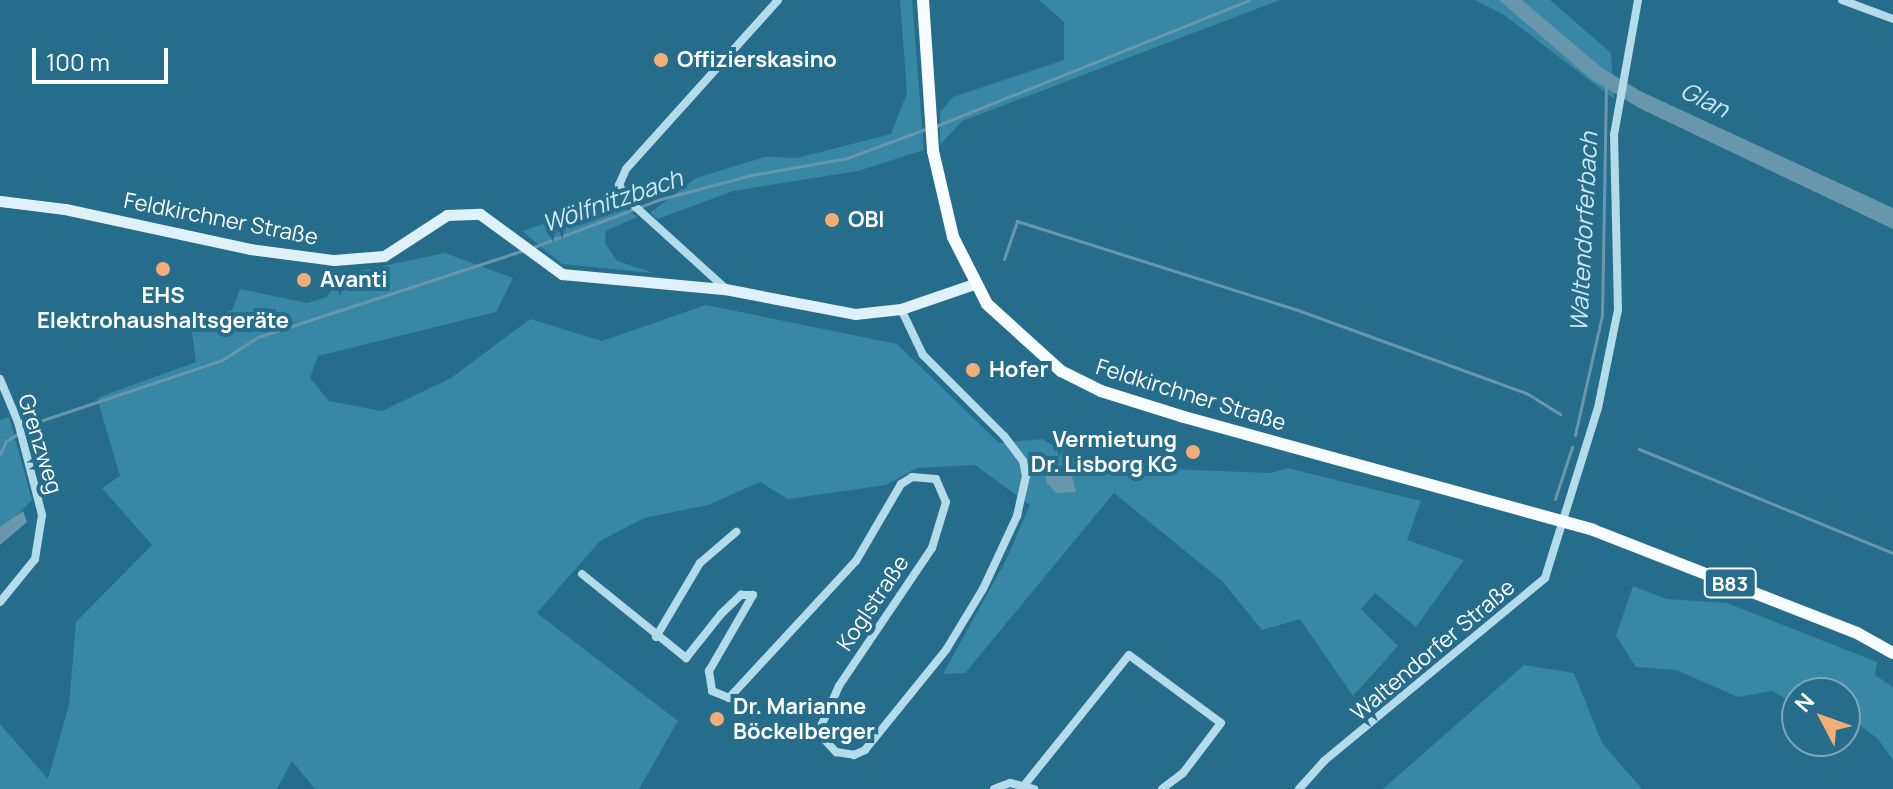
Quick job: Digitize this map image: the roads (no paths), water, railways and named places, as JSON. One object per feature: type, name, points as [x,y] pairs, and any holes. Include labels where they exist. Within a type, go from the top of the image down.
[{"type":"main road","name":"B83","points":[[923,0],[933,151],[943,205],[974,284]]},
{"type":"main road","name":"Feldkirchner Straße","points":[[974,284],[1005,324],[1040,355],[1101,391],[1564,521],[1828,621],[1893,653]]},
{"type":"street","points":[[725,289],[630,202],[619,185],[626,169],[778,0]]},
{"type":"street","name":"Waltendorfer Straße","points":[[1299,789],[1324,761],[1545,578],[1598,408],[1618,310],[1613,161],[1617,105],[1638,0]]},
{"type":"street","points":[[1842,0],[1893,19]]},
{"type":"street","name":"Feldkirchner Straße","points":[[0,201],[65,209],[250,249],[326,260],[384,256],[447,215],[480,214],[537,257],[574,276],[725,289],[855,314],[901,309],[974,284]]},
{"type":"street","name":"Koglstraße","points":[[582,574],[656,637],[686,658],[721,614],[741,595],[753,595],[709,671],[712,691],[729,698],[856,561],[901,484],[925,477],[943,487],[943,517],[918,572],[829,705],[822,724],[828,746],[845,755],[865,750],[946,650],[983,589],[1017,516],[1026,476],[1023,461],[1004,436],[923,355],[901,309]]},
{"type":"street","name":"Grenzweg","points":[[0,379],[18,422],[38,492],[42,535],[23,579],[0,602]]},
{"type":"street","points":[[656,637],[700,563],[736,532]]},
{"type":"street","points":[[994,789],[1030,786],[1129,655],[1142,661],[1221,723],[1183,773],[1162,789]]},
{"type":"waterway","name":"Wölfnitzbach","points":[[936,126],[1249,0]]},
{"type":"waterway","name":"Waltendorferbach","points":[[1575,435],[1602,315],[1606,86]]},
{"type":"waterway","name":"Wölfnitzbach","points":[[531,248],[661,199],[751,175],[847,158],[928,128]]},
{"type":"waterway","points":[[1004,259],[1017,221],[1295,309],[1528,394],[1560,414]]},
{"type":"waterway","name":"Wölfnitzbach","points":[[0,454],[6,441],[37,422],[222,360],[258,337],[524,250]]},
{"type":"waterway","name":"Waltendorferbach","points":[[1555,499],[1572,447]]},
{"type":"waterway","points":[[1639,449],[1893,553]]},
{"type":"place","name":"Offizierskasino","points":[[661,60]]},
{"type":"place","name":"OBI","points":[[832,220]]},
{"type":"place","name":"EHS Elektrohaushaltsgeräte","points":[[163,269]]},
{"type":"place","name":"Avanti","points":[[304,280]]},
{"type":"place","name":"Hofer","points":[[973,370]]},
{"type":"place","name":"Vermietung Dr. Lisborg KG","points":[[1193,452]]},
{"type":"place","name":"Dr. Marianne Böckelberger","points":[[717,719]]},
{"type":"water label","name":"Glan","points":[[1705,99]]}]
